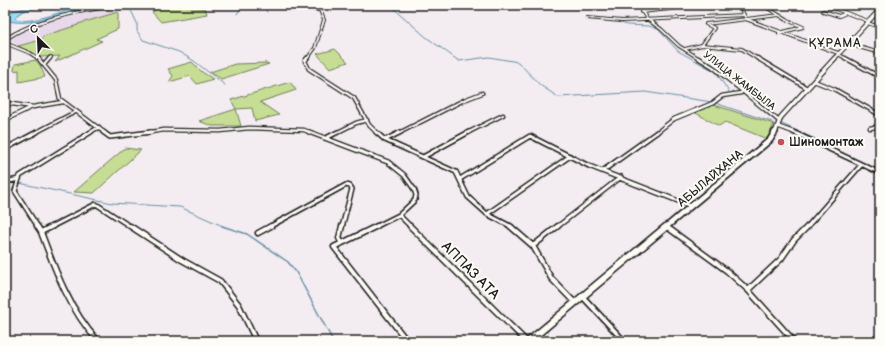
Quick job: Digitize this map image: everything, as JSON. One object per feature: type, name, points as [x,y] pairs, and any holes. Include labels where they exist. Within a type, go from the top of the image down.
[{"type":"main road","name":"АБЫЛАЙХАНА","points":[[528,341],[770,140],[774,135],[784,113],[814,82],[838,53],[868,22],[877,16],[880,10]]},
{"type":"street","points":[[120,5],[35,25],[12,33],[5,41],[35,56],[44,65],[49,75],[56,80],[62,102],[84,119],[99,127],[110,137],[164,130],[220,131],[249,128],[304,130],[388,162],[404,175],[414,188],[416,195],[415,200],[399,215],[341,242],[334,247],[407,341]]},
{"type":"street","points":[[312,5],[315,10],[320,10],[324,17],[315,48],[306,58],[305,64],[354,98],[376,134],[385,140],[456,172],[468,197],[488,214],[512,227],[533,246],[551,278],[575,303]]},
{"type":"street","name":"УЛИЦА ЖАМБЫЛА","points":[[638,5],[647,20],[685,50],[714,67],[778,124],[880,173]]},
{"type":"street","points":[[641,12],[706,5]]},
{"type":"street","points":[[745,5],[742,11],[746,19],[779,33],[838,53],[880,77]]},
{"type":"street","points":[[763,5],[787,20],[803,27],[779,33]]},
{"type":"street","points":[[825,5],[880,28]]},
{"type":"street","points":[[823,11],[839,16],[846,13]]},
{"type":"street","points":[[587,18],[617,21],[688,19],[744,15]]},
{"type":"street","points":[[702,45],[714,28],[706,24],[779,15]]},
{"type":"street","points":[[848,44],[880,53]]},
{"type":"street","points":[[685,50],[702,45],[742,49],[807,88]]},
{"type":"street","points":[[44,65],[51,57]]},
{"type":"street","points":[[814,82],[834,89],[880,115]]},
{"type":"street","points":[[604,170],[674,119],[713,103],[722,96],[742,92]]},
{"type":"street","points":[[385,140],[464,100],[482,93]]},
{"type":"street","points":[[5,120],[32,107],[62,102]]},
{"type":"street","points":[[5,103],[32,107]]},
{"type":"street","points":[[5,149],[76,112]]},
{"type":"street","points":[[423,157],[487,122],[503,115]]},
{"type":"street","points":[[326,138],[356,122],[367,120]]},
{"type":"street","points":[[870,128],[880,126]]},
{"type":"street","points":[[98,341],[86,328],[57,276],[40,232],[15,191],[20,176],[99,127]]},
{"type":"street","points":[[460,179],[530,136],[549,147],[692,206]]},
{"type":"street","points":[[488,214],[570,156]]},
{"type":"street","points":[[748,290],[781,259],[794,240],[803,232],[861,165]]},
{"type":"street","points":[[533,246],[621,177]]},
{"type":"street","points":[[5,182],[19,179]]},
{"type":"street","points":[[258,233],[346,185],[350,186],[352,189],[339,238],[341,242]]},
{"type":"street","points":[[40,232],[96,204],[182,260],[220,281],[238,305],[256,341]]},
{"type":"street","name":"АППАЗ АТА","points":[[399,215],[528,341]]},
{"type":"street","points":[[667,227],[727,271],[748,290],[794,341]]},
{"type":"street","points":[[582,296],[624,341]]},
{"type":"shaded area","points":[[124,5],[127,7],[127,10],[43,36],[41,40],[20,45],[14,44],[10,37],[11,35],[39,24]]},
{"type":"green space","points":[[154,5],[189,5],[190,7],[205,8],[207,14],[161,22],[152,12],[157,9]]},
{"type":"green space","points":[[118,12],[118,29],[96,39],[102,41],[55,62],[60,56],[41,57],[18,46],[41,40],[43,36]]},
{"type":"green space","points":[[335,49],[348,62],[330,68],[317,54]]},
{"type":"green space","points":[[36,60],[45,77],[19,82],[19,70],[14,71],[15,64]]},
{"type":"green space","points":[[192,62],[202,72],[213,79],[197,84],[190,76],[169,82],[173,76],[168,69]]},
{"type":"green space","points":[[235,64],[269,64],[221,79],[210,72]]},
{"type":"green space","points":[[290,82],[296,90],[260,102],[279,115],[255,121],[252,108],[236,109],[231,100]]},
{"type":"green space","points":[[714,105],[774,124],[767,139],[725,122],[719,126],[694,112]]},
{"type":"green space","points":[[236,109],[241,126],[212,126],[199,121]]},
{"type":"green space","points":[[125,148],[141,150],[94,193],[74,192]]},
{"type":"water","points":[[37,5],[52,5],[27,10],[18,14],[15,18],[21,20],[39,19],[84,5],[97,5],[39,21],[16,22],[6,20],[7,14],[13,11]]},
{"type":"waterway","points":[[131,5],[129,6],[137,23],[137,31],[143,40],[179,52],[194,61],[225,85]]},
{"type":"waterway","points":[[237,14],[241,8],[255,5]]},
{"type":"waterway","points":[[263,5],[267,12]]},
{"type":"waterway","points":[[390,5],[426,37],[459,61],[489,57],[518,62],[540,85],[558,97],[645,92],[712,102]]},
{"type":"waterway","points":[[618,22],[627,25],[649,26],[658,29],[678,51],[716,72],[729,92]]},
{"type":"waterway","points":[[715,103],[772,122]]},
{"type":"waterway","points":[[782,124],[835,148],[851,158]]},
{"type":"waterway","points":[[5,184],[16,183]]},
{"type":"waterway","points":[[19,183],[112,203],[180,207],[225,227]]},
{"type":"waterway","points":[[225,227],[247,234],[288,262],[296,272],[333,341]]},
{"type":"place","name":"Шиномонтаж","points":[[781,142]]},
{"type":"district","name":"ҚҰРАМА","points":[[835,43]]}]
